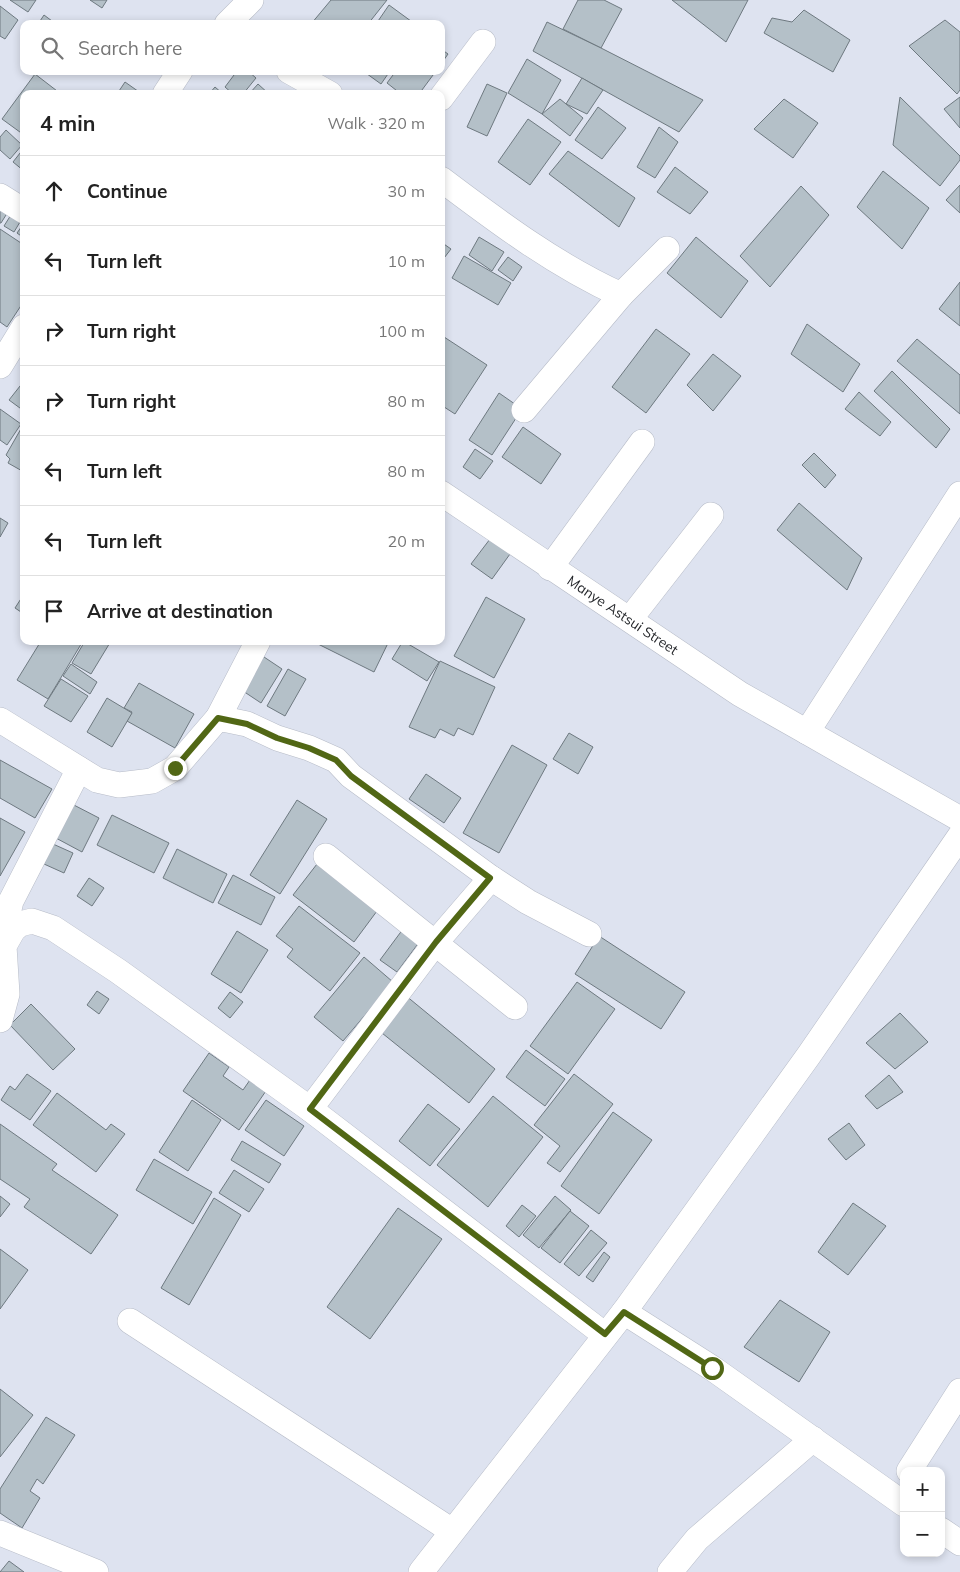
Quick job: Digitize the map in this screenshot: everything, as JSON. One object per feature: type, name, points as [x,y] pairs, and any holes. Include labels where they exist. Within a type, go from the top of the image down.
[{"type":"street","points":[[231,20],[251,0]]},
{"type":"street","points":[[445,93],[483,42]]},
{"type":"street","points":[[168,90],[177,75]]},
{"type":"street","points":[[296,75],[323,90]]},
{"type":"street","points":[[445,182],[542,253],[586,279],[620,294]]},
{"type":"street","points":[[0,196],[20,209]]},
{"type":"street","points":[[524,410],[620,294],[667,249]]},
{"type":"street","points":[[0,366],[20,334]]},
{"type":"street","points":[[550,568],[642,442]]},
{"type":"street","points":[[807,732],[960,494]]},
{"type":"street","name":"Manye Astsui Street","points":[[445,496],[740,694],[960,819]]},
{"type":"street","points":[[630,619],[711,515]]},
{"type":"street","points":[[0,720],[97,780],[119,785],[152,781],[175,768],[218,718],[256,645]]},
{"type":"street","points":[[218,718],[247,724],[336,760],[351,776],[490,878],[528,902],[589,934]]},
{"type":"street","points":[[12,930],[6,918],[11,901],[78,769]]},
{"type":"street","points":[[421,1572],[624,1312],[809,1055],[960,836]]},
{"type":"street","points":[[326,856],[515,1007]]},
{"type":"street","points":[[310,1109],[436,942],[490,878]]},
{"type":"street","points":[[0,1020],[6,1004],[7,994],[4,946],[12,930],[20,924],[32,921],[53,928],[118,971],[310,1109],[605,1334]]},
{"type":"street","points":[[624,1312],[712,1368],[813,1439],[900,1492]]},
{"type":"street","points":[[130,1321],[452,1531]]},
{"type":"street","points":[[912,1467],[960,1392]]},
{"type":"street","points":[[670,1572],[698,1539],[813,1439]]},
{"type":"street","points":[[0,1533],[96,1572]]},
{"type":"street","points":[[945,1533],[960,1543]]},
{"type":"building","points":[[10,0],[36,0],[28,12]]},
{"type":"building","points":[[90,0],[107,0],[102,8]]},
{"type":"building","points":[[331,0],[387,0],[371,20],[314,20]]},
{"type":"building","points":[[578,0],[604,0],[622,9],[601,48],[563,29]]},
{"type":"building","points":[[672,0],[748,0],[726,42]]},
{"type":"building","points":[[389,5],[410,20],[379,20]]},
{"type":"building","points":[[0,6],[18,20],[5,39],[0,36]]},
{"type":"building","points":[[804,10],[850,40],[833,72],[764,33],[772,18],[792,22]]},
{"type":"building","points":[[44,15],[51,20],[41,20]]},
{"type":"building","points":[[945,20],[960,32],[960,90],[957,94],[909,46]]},
{"type":"building","points":[[547,22],[703,100],[679,132],[533,51]]},
{"type":"building","points":[[527,59],[561,80],[542,114],[508,93]]},
{"type":"building","points":[[34,75],[36,75],[56,90],[23,90]]},
{"type":"building","points":[[234,75],[253,75],[256,78],[246,90],[228,90],[225,87]]},
{"type":"building","points":[[369,75],[387,75],[381,84]]},
{"type":"building","points":[[393,75],[433,75],[422,90],[396,90],[387,83]]},
{"type":"building","points":[[582,78],[603,90],[587,114],[566,104]]},
{"type":"building","points":[[125,82],[136,90],[120,90]]},
{"type":"building","points":[[258,84],[265,90],[253,90]]},
{"type":"building","points":[[487,84],[507,93],[487,136],[467,127]]},
{"type":"building","points":[[20,94],[20,132],[2,119]]},
{"type":"building","points":[[900,97],[960,156],[960,160],[940,186],[893,145]]},
{"type":"building","points":[[960,97],[960,128],[944,109]]},
{"type":"building","points":[[560,99],[583,118],[570,136],[542,114]]},
{"type":"building","points":[[784,99],[818,123],[793,158],[754,129]]},
{"type":"building","points":[[598,107],[626,128],[602,159],[575,140]]},
{"type":"building","points":[[528,119],[561,142],[530,185],[498,162]]},
{"type":"building","points":[[659,127],[678,142],[655,178],[637,167]]},
{"type":"building","points":[[6,130],[20,143],[20,147],[10,159],[0,150],[0,137]]},
{"type":"building","points":[[568,151],[635,198],[619,227],[549,174]]},
{"type":"building","points":[[20,153],[20,168],[13,162]]},
{"type":"building","points":[[675,167],[708,192],[690,214],[657,192]]},
{"type":"building","points":[[883,171],[929,208],[902,249],[857,207]]},
{"type":"building","points":[[960,185],[960,213],[946,200]]},
{"type":"building","points":[[801,186],[829,215],[770,287],[740,256]]},
{"type":"building","points":[[0,200],[11,207],[1,223],[0,223]]},
{"type":"building","points":[[14,210],[20,215],[20,222],[14,232],[4,226]]},
{"type":"building","points":[[0,229],[20,242],[20,307],[7,327],[0,322]]},
{"type":"building","points":[[479,237],[504,252],[492,271],[469,255]]},
{"type":"building","points":[[696,237],[748,281],[721,318],[667,273]]},
{"type":"building","points":[[445,245],[451,249],[445,257]]},
{"type":"building","points":[[464,256],[511,283],[498,305],[452,278]]},
{"type":"building","points":[[508,257],[522,267],[513,281],[498,270]]},
{"type":"building","points":[[960,282],[960,326],[939,309]]},
{"type":"building","points":[[807,324],[860,364],[843,392],[791,354]]},
{"type":"building","points":[[656,329],[690,354],[646,413],[612,387]]},
{"type":"building","points":[[445,338],[487,365],[455,414],[445,408]]},
{"type":"building","points":[[917,339],[960,375],[960,414],[897,361]]},
{"type":"building","points":[[713,354],[741,376],[713,411],[687,385]]},
{"type":"building","points":[[892,371],[950,429],[936,448],[874,391]]},
{"type":"building","points":[[20,386],[20,408],[9,400]]},
{"type":"building","points":[[859,392],[891,422],[880,436],[845,409]]},
{"type":"building","points":[[499,393],[522,409],[492,455],[469,440]]},
{"type":"building","points":[[0,409],[20,423],[20,426],[7,445],[0,440]]},
{"type":"building","points":[[523,427],[561,454],[541,484],[502,457]]},
{"type":"building","points":[[20,430],[20,470],[8,463],[10,459],[6,455]]},
{"type":"building","points":[[475,449],[493,461],[480,479],[463,467]]},
{"type":"building","points":[[814,453],[836,475],[825,488],[802,465]]},
{"type":"building","points":[[799,503],[862,558],[847,590],[777,530]]},
{"type":"building","points":[[0,518],[8,523],[0,537]]},
{"type":"building","points":[[490,539],[510,554],[492,579],[471,564]]},
{"type":"building","points":[[486,597],[525,619],[494,678],[454,656]]},
{"type":"building","points":[[20,600],[20,611],[15,608]]},
{"type":"building","points":[[39,645],[81,645],[48,699],[17,680]]},
{"type":"building","points":[[83,645],[109,645],[91,674],[72,663]]},
{"type":"building","points":[[320,645],[387,645],[374,672]]},
{"type":"building","points":[[401,645],[410,645],[439,662],[427,681],[392,659]]},
{"type":"building","points":[[261,655],[282,669],[261,703],[240,689]]},
{"type":"building","points":[[440,661],[495,687],[473,735],[458,728],[454,736],[440,729],[435,738],[409,727]]},
{"type":"building","points":[[71,664],[97,682],[90,694],[63,676]]},
{"type":"building","points":[[288,669],[306,679],[285,716],[267,706]]},
{"type":"building","points":[[61,679],[88,696],[71,722],[44,706]]},
{"type":"building","points":[[139,683],[194,714],[175,748],[127,721],[132,712],[124,708]]},
{"type":"building","points":[[107,698],[132,713],[112,747],[87,732]]},
{"type":"building","points":[[569,733],[593,747],[578,774],[553,759]]},
{"type":"building","points":[[512,745],[547,765],[499,853],[463,833]]},
{"type":"building","points":[[0,760],[52,789],[35,818],[0,798]]},
{"type":"building","points":[[426,774],[461,798],[444,823],[409,799]]},
{"type":"building","points":[[297,800],[327,819],[280,894],[250,875]]},
{"type":"building","points":[[70,803],[99,818],[82,852],[54,837]]},
{"type":"building","points":[[112,815],[169,843],[154,873],[97,845]]},
{"type":"building","points":[[0,818],[25,832],[0,876]]},
{"type":"building","points":[[53,844],[73,853],[64,873],[44,864]]},
{"type":"building","points":[[177,849],[227,874],[213,903],[163,878]]},
{"type":"building","points":[[317,864],[377,911],[354,942],[293,895]]},
{"type":"building","points":[[233,875],[275,897],[261,925],[218,903]]},
{"type":"building","points":[[89,878],[104,888],[92,906],[77,896]]},
{"type":"building","points":[[299,906],[360,953],[330,991],[287,957],[293,949],[276,936]]},
{"type":"building","points":[[406,925],[423,937],[397,972],[380,960]]},
{"type":"building","points":[[237,931],[268,950],[241,993],[211,974]]},
{"type":"building","points":[[599,936],[685,992],[661,1029],[575,974]]},
{"type":"building","points":[[364,957],[393,982],[343,1041],[314,1017]]},
{"type":"building","points":[[577,982],[615,1009],[568,1074],[530,1046]]},
{"type":"building","points":[[97,991],[109,999],[99,1014],[87,1005]]},
{"type":"building","points":[[230,992],[243,1002],[230,1018],[218,1008]]},
{"type":"building","points":[[405,995],[495,1069],[469,1103],[377,1029]]},
{"type":"building","points":[[31,1004],[75,1049],[53,1070],[10,1025]]},
{"type":"building","points":[[900,1013],[928,1042],[895,1069],[866,1043]]},
{"type":"building","points":[[526,1050],[565,1079],[545,1106],[506,1077]]},
{"type":"building","points":[[209,1053],[229,1067],[223,1076],[243,1090],[252,1077],[268,1088],[239,1130],[183,1091]]},
{"type":"building","points":[[27,1074],[51,1091],[30,1120],[1,1100],[10,1086],[15,1090]]},
{"type":"building","points":[[574,1074],[613,1104],[560,1172],[547,1163],[560,1146],[534,1125]]},
{"type":"building","points":[[889,1075],[903,1092],[877,1109],[865,1096]]},
{"type":"building","points":[[57,1093],[106,1130],[111,1124],[125,1134],[96,1172],[33,1125]]},
{"type":"building","points":[[493,1096],[543,1137],[488,1207],[437,1165]]},
{"type":"building","points":[[192,1100],[221,1120],[188,1171],[159,1152]]},
{"type":"building","points":[[266,1100],[304,1126],[284,1156],[245,1130]]},
{"type":"building","points":[[428,1104],[460,1129],[430,1166],[399,1141]]},
{"type":"building","points":[[613,1112],[652,1140],[599,1214],[561,1186]]},
{"type":"building","points":[[849,1123],[865,1145],[846,1160],[828,1139]]},
{"type":"building","points":[[0,1124],[57,1164],[52,1170],[118,1215],[91,1254],[24,1207],[30,1199],[0,1179]]},
{"type":"building","points":[[242,1141],[281,1164],[269,1183],[231,1160]]},
{"type":"building","points":[[154,1159],[212,1192],[193,1224],[136,1190]]},
{"type":"building","points":[[234,1170],[264,1189],[249,1212],[219,1193]]},
{"type":"building","points":[[0,1196],[10,1204],[0,1217]]},
{"type":"building","points":[[555,1196],[571,1210],[539,1248],[523,1235]]},
{"type":"building","points":[[214,1198],[241,1215],[189,1305],[161,1288]]},
{"type":"building","points":[[853,1203],[886,1226],[848,1275],[818,1252]]},
{"type":"building","points":[[522,1205],[536,1216],[519,1237],[506,1226]]},
{"type":"building","points":[[398,1208],[442,1239],[370,1339],[327,1307]]},
{"type":"building","points":[[570,1211],[589,1226],[560,1263],[541,1248]]},
{"type":"building","points":[[591,1230],[607,1243],[579,1276],[564,1264]]},
{"type":"building","points":[[0,1249],[28,1270],[0,1309]]},
{"type":"building","points":[[604,1252],[610,1257],[593,1282],[586,1277]]},
{"type":"building","points":[[780,1300],[830,1332],[799,1382],[744,1347]]},
{"type":"building","points":[[0,1389],[33,1415],[0,1457]]},
{"type":"building","points":[[46,1417],[75,1435],[43,1484],[37,1479],[30,1491],[40,1498],[22,1528],[0,1513],[0,1489]]},
{"type":"building","points":[[9,1561],[24,1572],[0,1572]]},
{"type":"route","points":[[175,768],[218,718],[247,724],[277,738],[309,748],[336,760],[351,776],[490,878],[436,942],[310,1109],[605,1334],[624,1312],[712,1368]]}]
